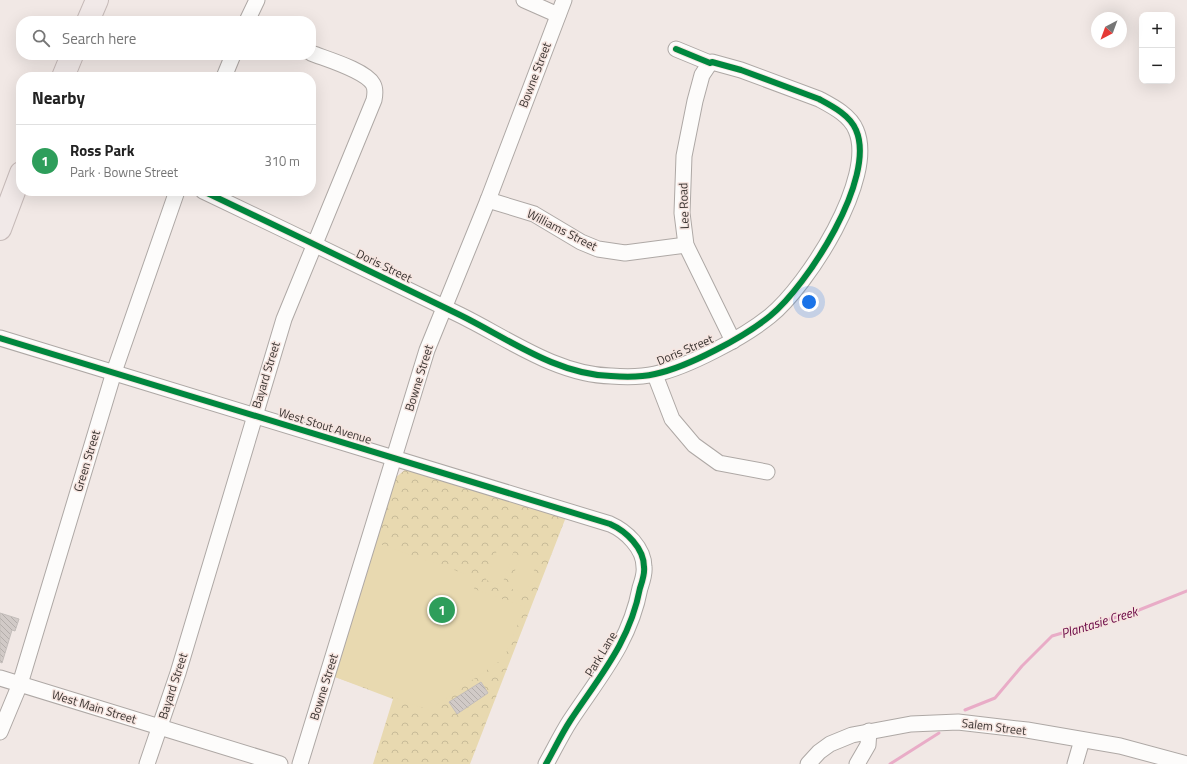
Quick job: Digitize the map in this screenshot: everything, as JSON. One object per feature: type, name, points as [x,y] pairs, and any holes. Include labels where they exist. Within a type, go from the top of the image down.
[{"type":"highway","points":[[90,16],[97,0]]},
{"type":"highway","points":[[65,72],[70,60]]},
{"type":"highway","points":[[0,228],[16,186]]},
{"type":"street","points":[[250,16],[257,0]]},
{"type":"street","points":[[524,0],[558,15]]},
{"type":"street","name":"Bowne Street","points":[[300,764],[395,459],[427,350],[488,200],[564,0]]},
{"type":"street","name":"Doris Street","points":[[214,196],[313,243],[553,363],[572,371],[610,376],[655,375],[691,361],[733,341],[770,316],[790,297],[827,244],[846,206],[857,178],[860,162],[856,130],[847,117],[818,100],[741,70],[712,62],[710,63],[676,49]]},
{"type":"street","name":"Bayard Street","points":[[147,764],[181,665],[254,415],[284,319],[313,243],[374,100],[374,85],[369,79],[359,73],[316,55]]},
{"type":"street","points":[[226,72],[231,60]]},
{"type":"street","name":"Lee Road","points":[[710,63],[702,75],[684,156],[682,213],[686,245],[733,341]]},
{"type":"street","name":"Green Street","points":[[0,732],[20,684],[114,372],[175,196]]},
{"type":"street","name":"Williams Street","points":[[488,200],[534,214],[581,242],[598,249],[625,253],[686,245]]},
{"type":"street","name":"West Stout Avenue","points":[[0,338],[610,524],[628,535],[636,546]]},
{"type":"street","points":[[655,375],[672,419],[694,445],[720,464],[767,472]]},
{"type":"street","name":"Park Lane","points":[[546,764],[569,723],[606,670],[629,629],[637,605],[644,567],[641,555],[636,546]]},
{"type":"street","name":"West Main Street","points":[[0,678],[280,764]]},
{"type":"street","name":"Salem Street","points":[[808,764],[819,752],[830,744],[852,735],[911,724],[958,722],[1027,730],[1120,746],[1187,764]]},
{"type":"street","points":[[857,764],[868,745],[869,731]]},
{"type":"street","points":[[1075,764],[1082,740]]},
{"type":"green space","points":[[406,469],[566,517],[470,764],[373,764],[393,699],[335,677],[395,478]]},
{"type":"green space","points":[[374,542],[477,578],[474,589],[525,607],[504,658],[429,710],[335,677]]},
{"type":"green space","points":[[499,545],[514,550],[502,585],[486,580]]},
{"type":"green space","points":[[521,553],[538,559],[526,594],[509,588]]},
{"type":"building","points":[[0,613],[19,619],[15,631],[12,630],[2,663],[0,662]]},
{"type":"building","points":[[481,682],[488,693],[457,714],[449,702]]},
{"type":"waterway","name":"Plantasie Creek","points":[[965,710],[995,698],[1022,666],[1052,636],[1134,612],[1187,591]]},
{"type":"waterway","name":"Plantasie Creek","points":[[890,764],[939,733]]},
{"type":"cycle path","points":[[213,196],[460,315],[533,354],[552,362],[591,374],[611,376],[644,376],[668,370],[699,358],[731,342],[770,316],[785,301],[802,281],[819,257],[835,230],[848,202],[857,175],[860,151],[856,130],[850,120],[845,115],[819,99],[741,70],[712,62],[710,63],[676,49]]},
{"type":"cycle path","points":[[0,338],[610,524],[622,531],[633,541],[641,553],[643,560],[644,575],[635,607],[629,625],[612,658],[570,721],[546,764]]},
{"type":"place","name":"Ross Park","points":[[442,610]]}]
